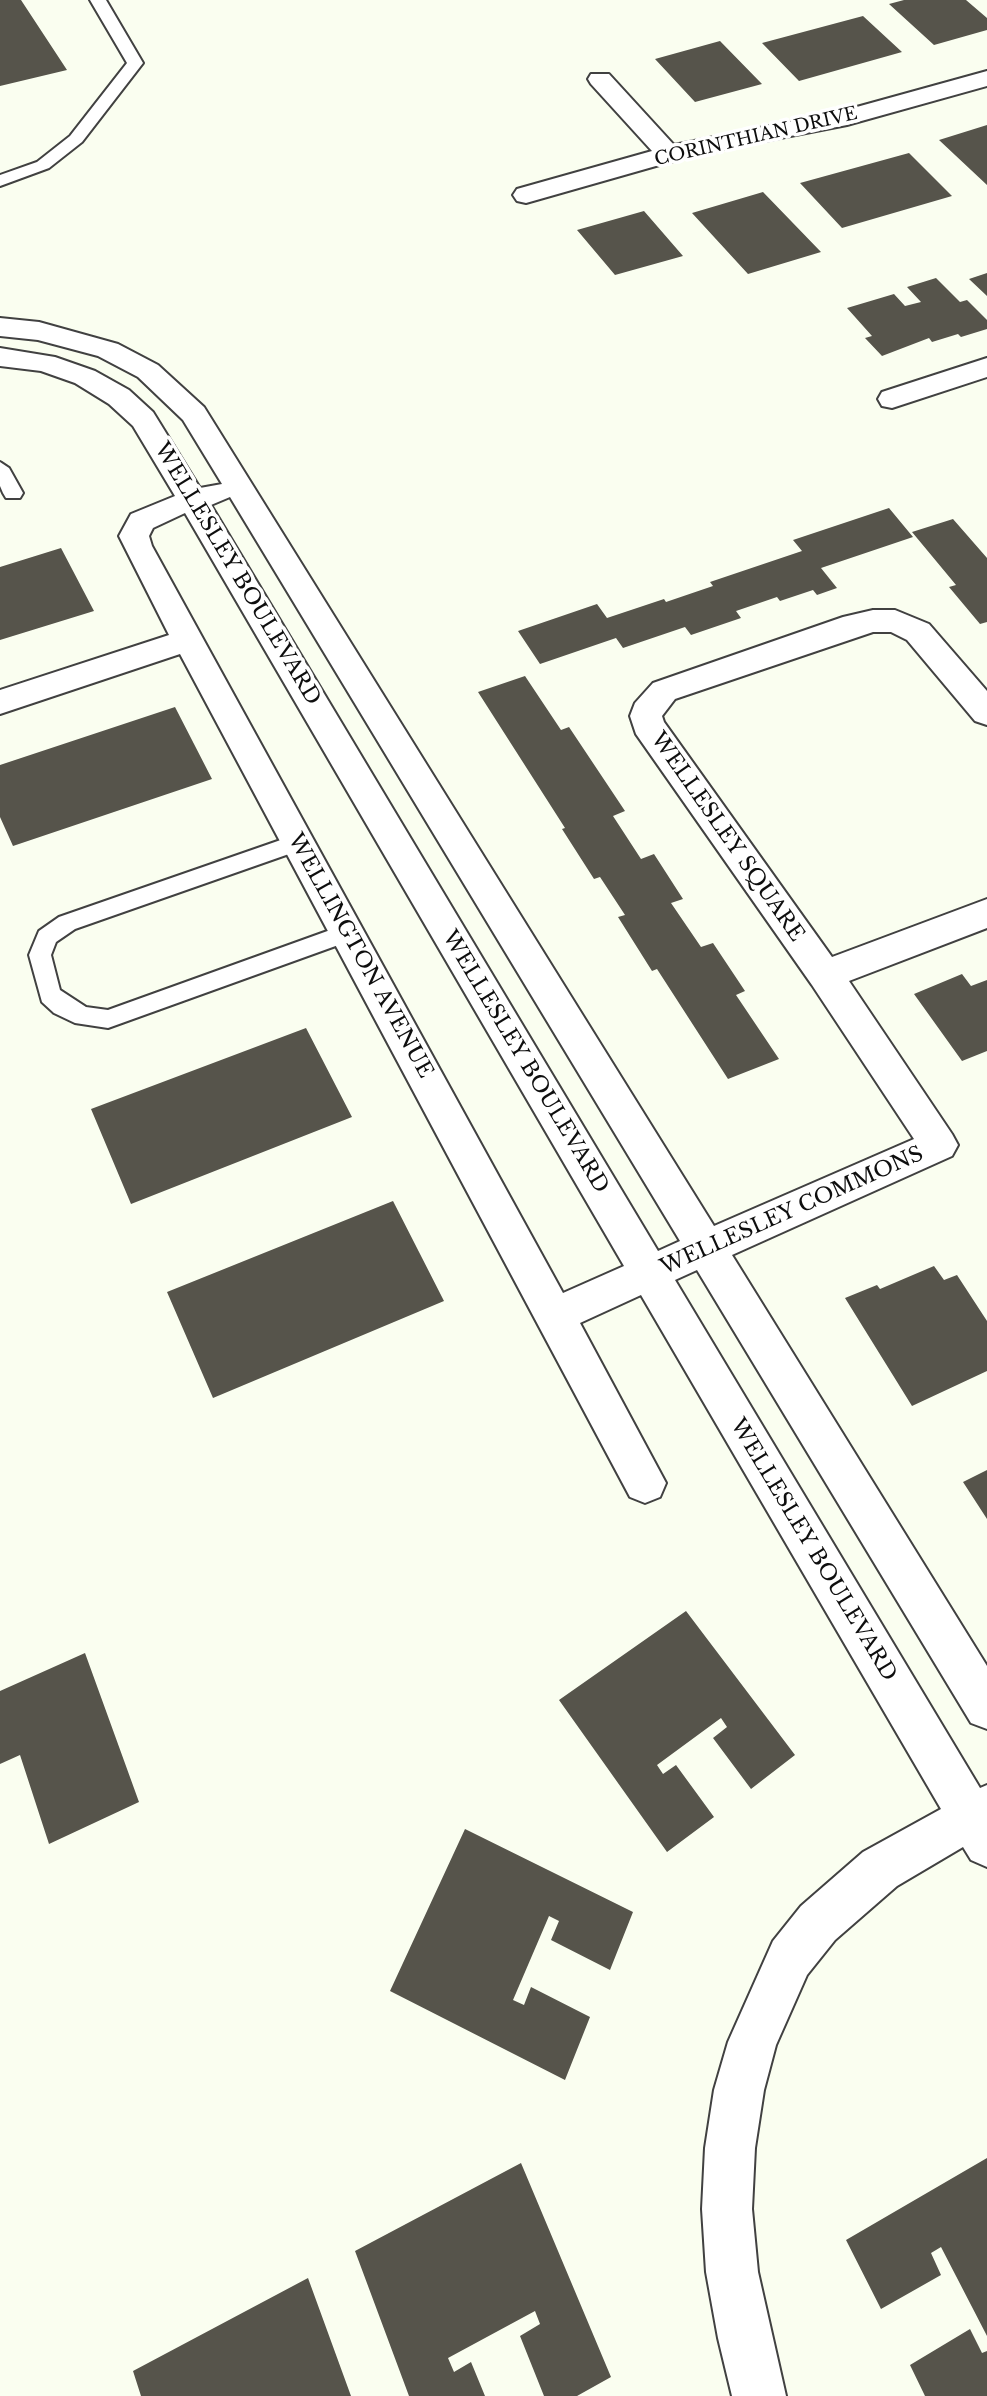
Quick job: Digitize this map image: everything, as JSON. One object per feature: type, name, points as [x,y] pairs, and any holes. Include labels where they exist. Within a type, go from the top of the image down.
[{"type":"street","name":"CORINTHIAN DRIVE","points":[[526,195],[694,147],[838,120],[987,78]]},
{"type":"street","points":[[600,79],[670,155]]},
{"type":"street","points":[[0,327],[64,336],[108,350],[148,372],[194,414],[987,1707]]},
{"type":"street","name":"WELLESLEY BOULEVARD","points":[[0,356],[68,369],[119,397],[143,419],[650,1275],[982,1823]]},
{"type":"street","points":[[892,399],[987,367]]},
{"type":"street","name":"WELLINGTON AVENUE","points":[[240,486],[167,508],[142,521],[134,536],[645,1483]]},
{"type":"street","name":"WELLESLEY SQUARE","points":[[825,975],[648,725],[646,716],[651,703],[664,691],[854,625],[873,621],[895,621],[918,632],[987,713]]},
{"type":"street","points":[[0,702],[188,640]]},
{"type":"street","points":[[825,975],[987,913]]},
{"type":"street","name":"WELLESLEY COMMONS","points":[[555,1315],[939,1145],[825,975]]},
{"type":"street","points":[[759,2396],[734,2285],[727,2209],[730,2148],[739,2091],[752,2042],[790,1958],[818,1923],[880,1870],[982,1823]]},
{"type":"lane","points":[[0,181],[43,165],[76,139],[135,63],[98,0]]},
{"type":"lane","points":[[0,468],[13,494]]},
{"type":"lane","points":[[298,842],[67,923],[47,937],[40,956],[50,995],[62,1006],[83,1016],[108,1019],[347,933]]},
{"type":"building","points":[[0,0],[21,0],[67,70],[0,86]]},
{"type":"building","points":[[904,0],[966,0],[987,18],[987,30],[934,45],[889,4]]},
{"type":"building","points":[[863,16],[902,52],[799,81],[762,43]]},
{"type":"building","points":[[720,41],[762,84],[695,102],[655,59]]},
{"type":"building","points":[[987,125],[987,185],[939,140]]},
{"type":"building","points":[[909,153],[952,196],[842,228],[800,183]]},
{"type":"building","points":[[763,192],[821,252],[748,274],[692,213]]},
{"type":"building","points":[[644,211],[683,256],[615,275],[577,230]]},
{"type":"building","points":[[987,273],[987,296],[969,279]]},
{"type":"building","points":[[936,278],[960,302],[967,300],[987,320],[987,329],[932,342],[929,338],[882,356],[865,338],[872,336],[847,308],[894,294],[905,306],[921,302],[907,287]]},
{"type":"building","points":[[889,508],[913,537],[821,568],[837,588],[817,595],[813,590],[780,601],[777,597],[736,611],[741,618],[691,635],[685,627],[623,648],[616,638],[540,664],[518,631],[597,604],[607,618],[664,599],[666,602],[713,586],[710,582],[802,551],[793,540]]},
{"type":"building","points":[[953,519],[987,558],[987,622],[980,624],[949,587],[956,585],[912,532]]},
{"type":"building","points":[[61,548],[94,611],[0,640],[0,567]]},
{"type":"building","points":[[525,676],[561,730],[569,727],[625,811],[613,816],[641,859],[654,854],[683,899],[671,903],[701,947],[713,943],[745,991],[736,995],[779,1059],[728,1079],[657,969],[652,971],[618,917],[625,915],[600,877],[594,879],[562,829],[565,828],[478,692]]},
{"type":"building","points":[[175,707],[212,779],[13,846],[0,817],[0,765]]},
{"type":"building","points":[[962,974],[971,986],[987,980],[987,1051],[962,1061],[914,994]]},
{"type":"building","points":[[306,1028],[352,1117],[131,1204],[91,1109]]},
{"type":"building","points":[[393,1201],[444,1301],[213,1398],[167,1292]]},
{"type":"building","points":[[934,1266],[944,1280],[957,1275],[987,1321],[987,1371],[912,1406],[845,1298],[877,1285],[880,1289]]},
{"type":"building","points":[[987,1470],[987,1519],[963,1482]]},
{"type":"building","points":[[686,1611],[795,1755],[751,1789],[713,1738],[727,1727],[721,1718],[657,1765],[663,1774],[676,1765],[714,1817],[667,1852],[559,1700]]},
{"type":"building","points":[[85,1653],[139,1802],[49,1844],[20,1755],[0,1764],[0,1691]]},
{"type":"building","points":[[465,1829],[633,1912],[610,1970],[551,1940],[559,1921],[549,1916],[513,2000],[524,2005],[531,1987],[590,2017],[565,2080],[390,1991]]},
{"type":"building","points":[[987,2158],[987,2336],[941,2247],[931,2253],[941,2275],[881,2309],[846,2240]]},
{"type":"building","points":[[521,2163],[611,2377],[577,2396],[544,2396],[520,2336],[540,2324],[535,2311],[448,2358],[454,2372],[471,2362],[485,2396],[409,2396],[355,2251]]},
{"type":"building","points":[[308,2278],[351,2396],[141,2396],[133,2371]]},
{"type":"building","points":[[970,2329],[982,2353],[987,2351],[987,2396],[925,2396],[910,2365]]}]
